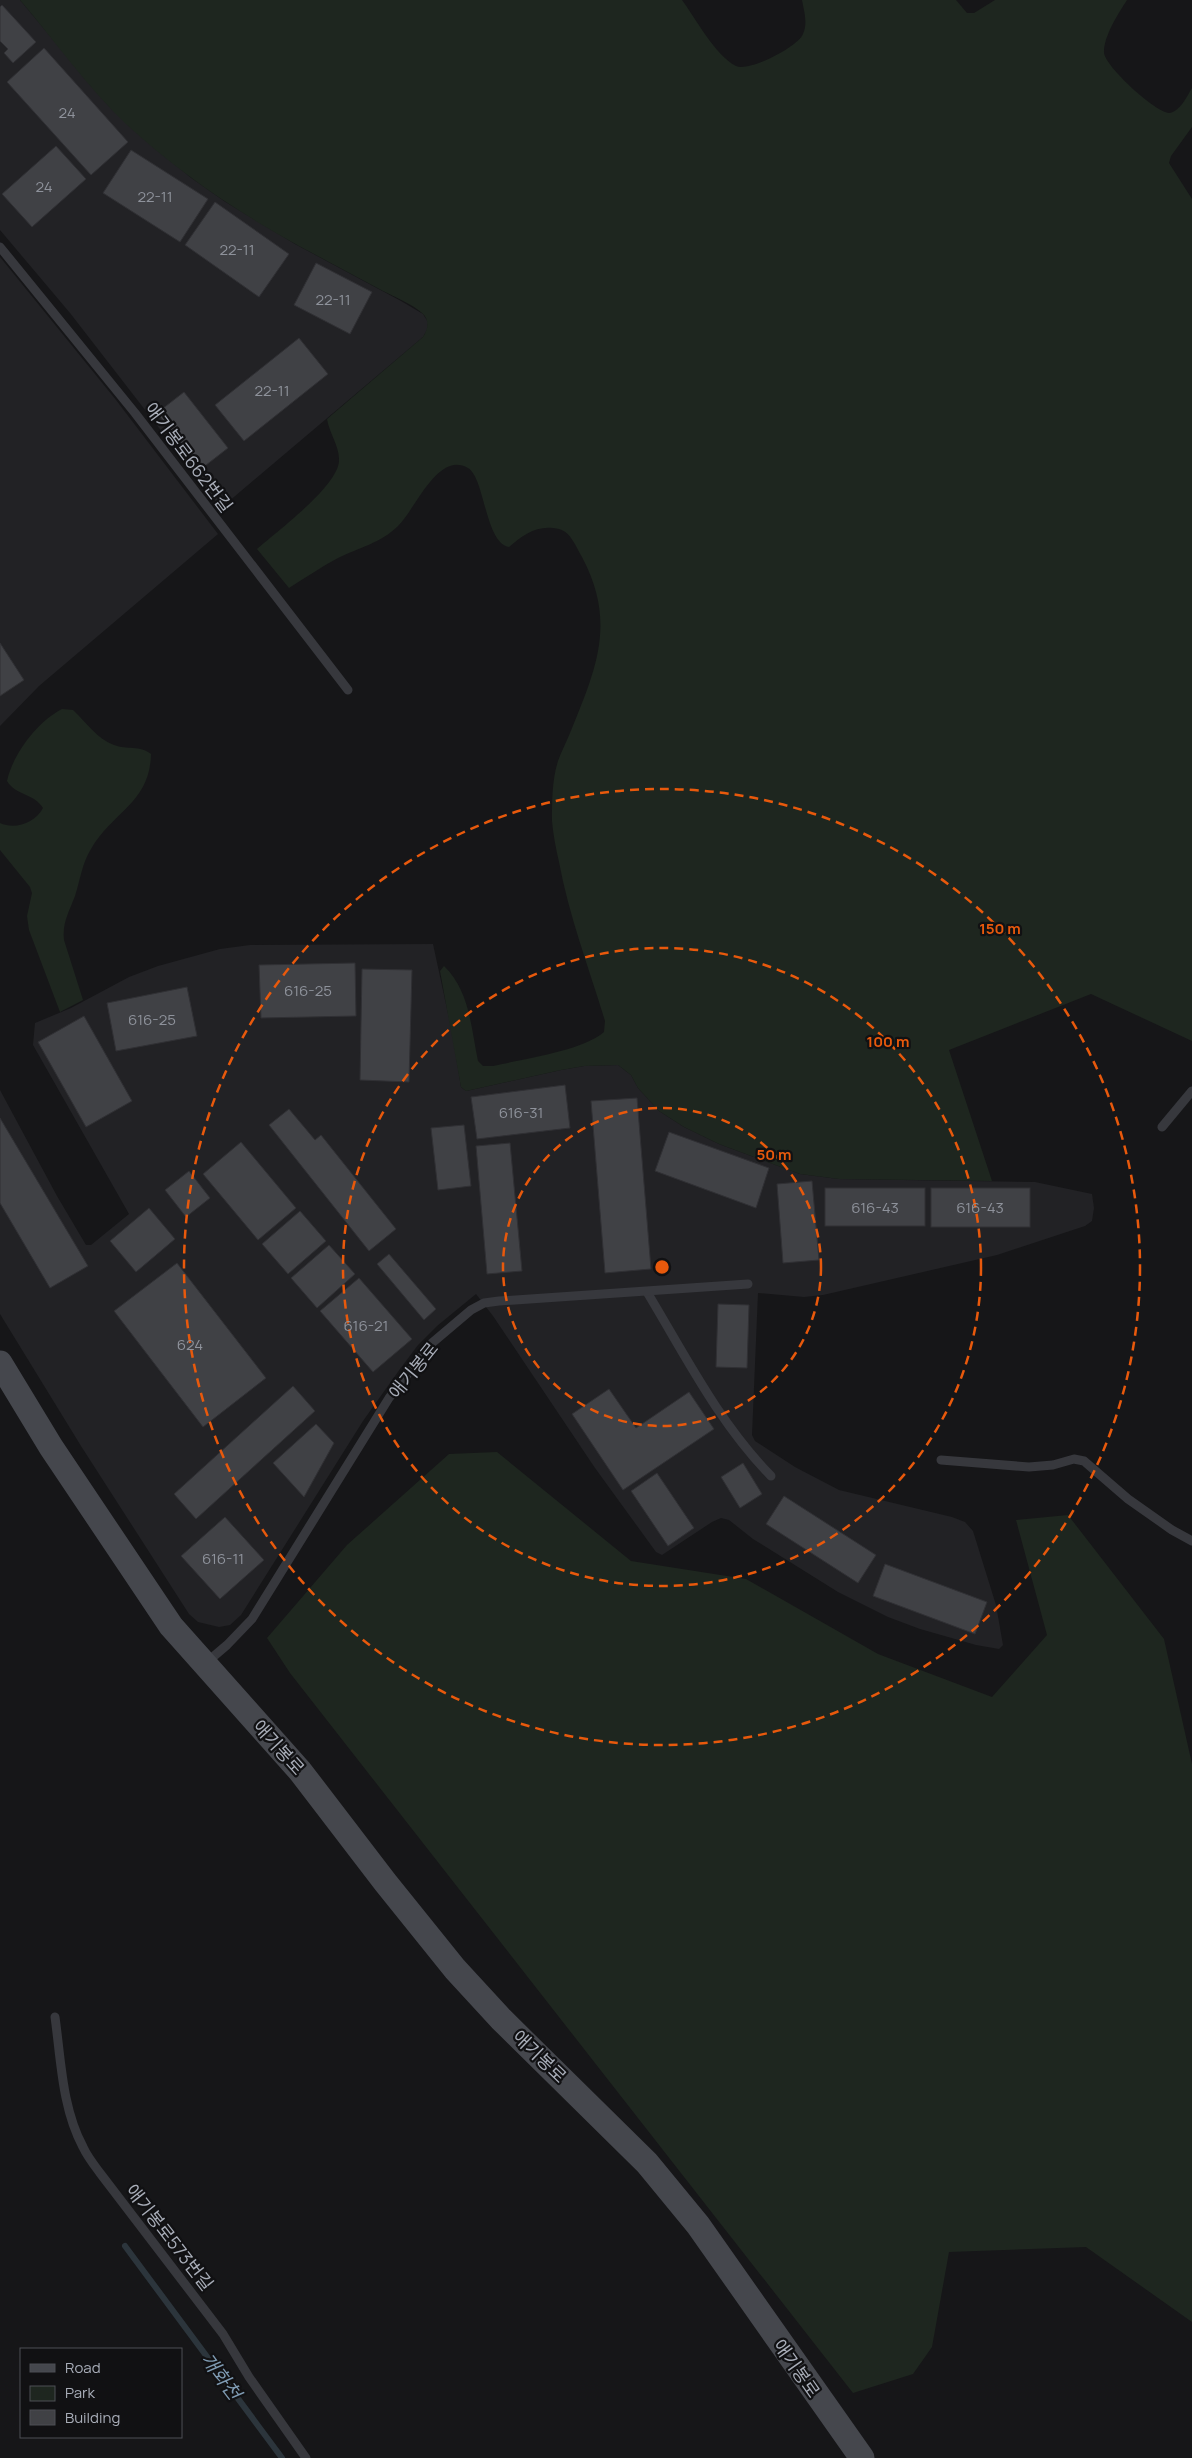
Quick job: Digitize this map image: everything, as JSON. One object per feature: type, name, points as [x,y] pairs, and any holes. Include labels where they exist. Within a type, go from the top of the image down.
[{"type":"main road","name":"애기봉로","points":[[0,1362],[51,1447],[118,1550],[171,1626],[300,1771],[455,1969],[501,2019],[647,2163],[698,2225],[862,2458]]},
{"type":"lane","name":"애기봉로662번길","points":[[0,247],[135,413],[348,690]]},
{"type":"lane","points":[[1162,1127],[1192,1091]]},
{"type":"lane","name":"애기봉로","points":[[204,1664],[228,1644],[252,1619],[390,1398],[432,1344],[471,1310],[484,1303],[499,1300],[647,1292],[748,1284]]},
{"type":"lane","points":[[647,1292],[727,1424],[749,1454],[771,1476]]},
{"type":"lane","points":[[941,1460],[1029,1467],[1054,1465],[1074,1459],[1084,1461],[1128,1499],[1172,1530],[1192,1541]]},
{"type":"lane","name":"애기봉로573번길","points":[[56,2017],[63,2080],[71,2120],[83,2148],[223,2334],[249,2377],[306,2458]]},
{"type":"shaded area","points":[[0,0],[20,0],[108,105],[127,124],[190,177],[224,201],[295,244],[423,314],[428,322],[427,330],[423,337],[221,508],[70,313],[0,230]]},
{"type":"shaded area","points":[[0,257],[116,400],[218,534],[39,686],[0,726]]},
{"type":"shaded area","points":[[433,944],[452,1032],[461,1087],[466,1091],[584,1066],[618,1065],[631,1075],[638,1088],[659,1111],[684,1127],[719,1144],[800,1174],[839,1179],[1035,1182],[1092,1194],[1094,1208],[1092,1221],[1085,1226],[997,1255],[823,1295],[804,1297],[758,1293],[752,1435],[755,1441],[795,1467],[839,1490],[952,1517],[965,1522],[973,1531],[996,1605],[1003,1645],[999,1649],[976,1645],[920,1629],[888,1617],[838,1592],[753,1539],[729,1520],[721,1518],[712,1522],[662,1555],[656,1552],[595,1468],[493,1316],[476,1294],[437,1326],[418,1345],[400,1369],[363,1421],[241,1615],[230,1625],[219,1627],[198,1622],[189,1614],[81,1446],[0,1314],[0,1090],[57,1196],[86,1245],[91,1245],[129,1214],[33,1045],[35,1023],[71,1008],[129,977],[158,966],[220,949],[250,945]]},
{"type":"green space","points":[[20,0],[682,0],[706,36],[721,54],[736,66],[742,67],[762,62],[783,51],[799,39],[803,34],[805,26],[802,0],[956,0],[967,13],[974,13],[995,0],[1127,0],[1106,39],[1104,52],[1112,67],[1142,97],[1162,111],[1169,113],[1180,107],[1192,88],[1192,127],[1171,156],[1169,163],[1192,199],[1192,1041],[1091,994],[949,1050],[992,1181],[839,1179],[800,1174],[719,1144],[684,1127],[659,1111],[638,1088],[631,1075],[618,1065],[584,1066],[466,1091],[461,1087],[440,971],[444,966],[453,976],[464,998],[478,1061],[483,1066],[493,1066],[567,1049],[594,1039],[604,1032],[605,1021],[563,882],[552,821],[556,768],[588,688],[599,646],[599,603],[593,581],[570,537],[559,529],[544,528],[532,531],[509,547],[501,543],[490,523],[474,474],[468,468],[457,465],[447,467],[437,474],[405,518],[391,532],[377,541],[332,561],[289,588],[257,549],[306,507],[330,481],[337,469],[339,454],[327,419],[423,337],[427,328],[425,316],[408,304],[299,246],[253,219],[166,159],[112,110]]},
{"type":"green space","points":[[62,709],[73,710],[102,739],[114,745],[147,751],[151,754],[149,771],[137,796],[100,836],[88,854],[83,866],[75,896],[66,918],[64,940],[83,1000],[60,1012],[29,930],[27,916],[32,893],[30,887],[0,850],[0,823],[12,826],[24,824],[35,818],[43,808],[35,800],[11,786],[7,781],[15,760],[27,740],[44,722]]},
{"type":"green space","points":[[497,1452],[631,1561],[746,1579],[878,1654],[992,1697],[1047,1635],[1016,1520],[1068,1515],[1164,1639],[1192,1764],[1192,2322],[1086,2247],[949,2252],[932,2347],[913,2374],[853,2393],[290,1673],[267,1638],[347,1545],[449,1454]]},
{"type":"building","points":[[2,5],[36,42],[13,63],[4,53],[8,49],[0,41],[0,7]]},
{"type":"building","points":[[44,48],[128,142],[91,175],[7,82]]},
{"type":"building","points":[[56,146],[86,179],[32,227],[2,194]]},
{"type":"building","points":[[131,150],[208,199],[180,242],[103,193]]},
{"type":"building","points":[[215,202],[289,254],[259,297],[185,245]]},
{"type":"building","points":[[316,263],[372,292],[350,334],[294,305]]},
{"type":"building","points":[[299,338],[328,374],[244,441],[215,405]]},
{"type":"building","points":[[184,392],[228,448],[201,469],[157,413]]},
{"type":"building","points":[[0,643],[24,680],[0,696]]},
{"type":"building","points":[[355,963],[356,1016],[261,1018],[259,965]]},
{"type":"building","points":[[362,969],[412,970],[409,1082],[360,1080]]},
{"type":"building","points":[[187,987],[197,1036],[116,1051],[107,1003]]},
{"type":"building","points":[[84,1016],[132,1101],[86,1127],[38,1042]]},
{"type":"building","points":[[565,1085],[570,1128],[477,1139],[471,1097]]},
{"type":"building","points":[[637,1098],[651,1269],[605,1273],[591,1101]]},
{"type":"building","points":[[289,1109],[315,1140],[321,1135],[396,1229],[369,1251],[269,1125]]},
{"type":"building","points":[[0,1118],[88,1266],[50,1288],[0,1203]]},
{"type":"building","points":[[464,1125],[471,1186],[438,1190],[431,1128]]},
{"type":"building","points":[[669,1132],[769,1168],[756,1208],[655,1171]]},
{"type":"building","points":[[241,1142],[296,1208],[258,1240],[203,1174]]},
{"type":"building","points":[[510,1143],[522,1271],[487,1274],[476,1146]]},
{"type":"building","points":[[189,1171],[210,1198],[186,1217],[165,1190]]},
{"type":"building","points":[[812,1181],[819,1260],[783,1263],[777,1184]]},
{"type":"building","points":[[825,1188],[925,1188],[925,1226],[825,1226]]},
{"type":"building","points":[[931,1188],[1030,1188],[1030,1227],[931,1227]]},
{"type":"building","points":[[149,1208],[175,1239],[136,1272],[110,1241]]},
{"type":"building","points":[[300,1211],[326,1241],[288,1274],[262,1244]]},
{"type":"building","points":[[329,1245],[355,1274],[317,1308],[291,1278]]},
{"type":"building","points":[[389,1254],[436,1309],[424,1320],[377,1264]]},
{"type":"building","points":[[177,1263],[266,1378],[203,1427],[114,1311]]},
{"type":"building","points":[[359,1278],[412,1339],[373,1372],[320,1311]]},
{"type":"building","points":[[718,1304],[749,1305],[747,1368],[716,1367]]},
{"type":"building","points":[[293,1386],[315,1411],[196,1519],[174,1494]]},
{"type":"building","points":[[609,1389],[636,1428],[689,1392],[714,1429],[623,1490],[572,1414]]},
{"type":"building","points":[[316,1424],[334,1443],[304,1497],[273,1463]]},
{"type":"building","points":[[743,1463],[762,1494],[740,1508],[721,1477]]},
{"type":"building","points":[[657,1473],[694,1528],[668,1546],[631,1491]]},
{"type":"building","points":[[784,1496],[876,1555],[858,1583],[766,1524]]},
{"type":"building","points":[[225,1517],[264,1560],[220,1599],[181,1556]]},
{"type":"building","points":[[885,1564],[987,1602],[975,1634],[873,1596]]},
{"type":"waterway","name":"개화천","points":[[125,2246],[282,2458]]}]
